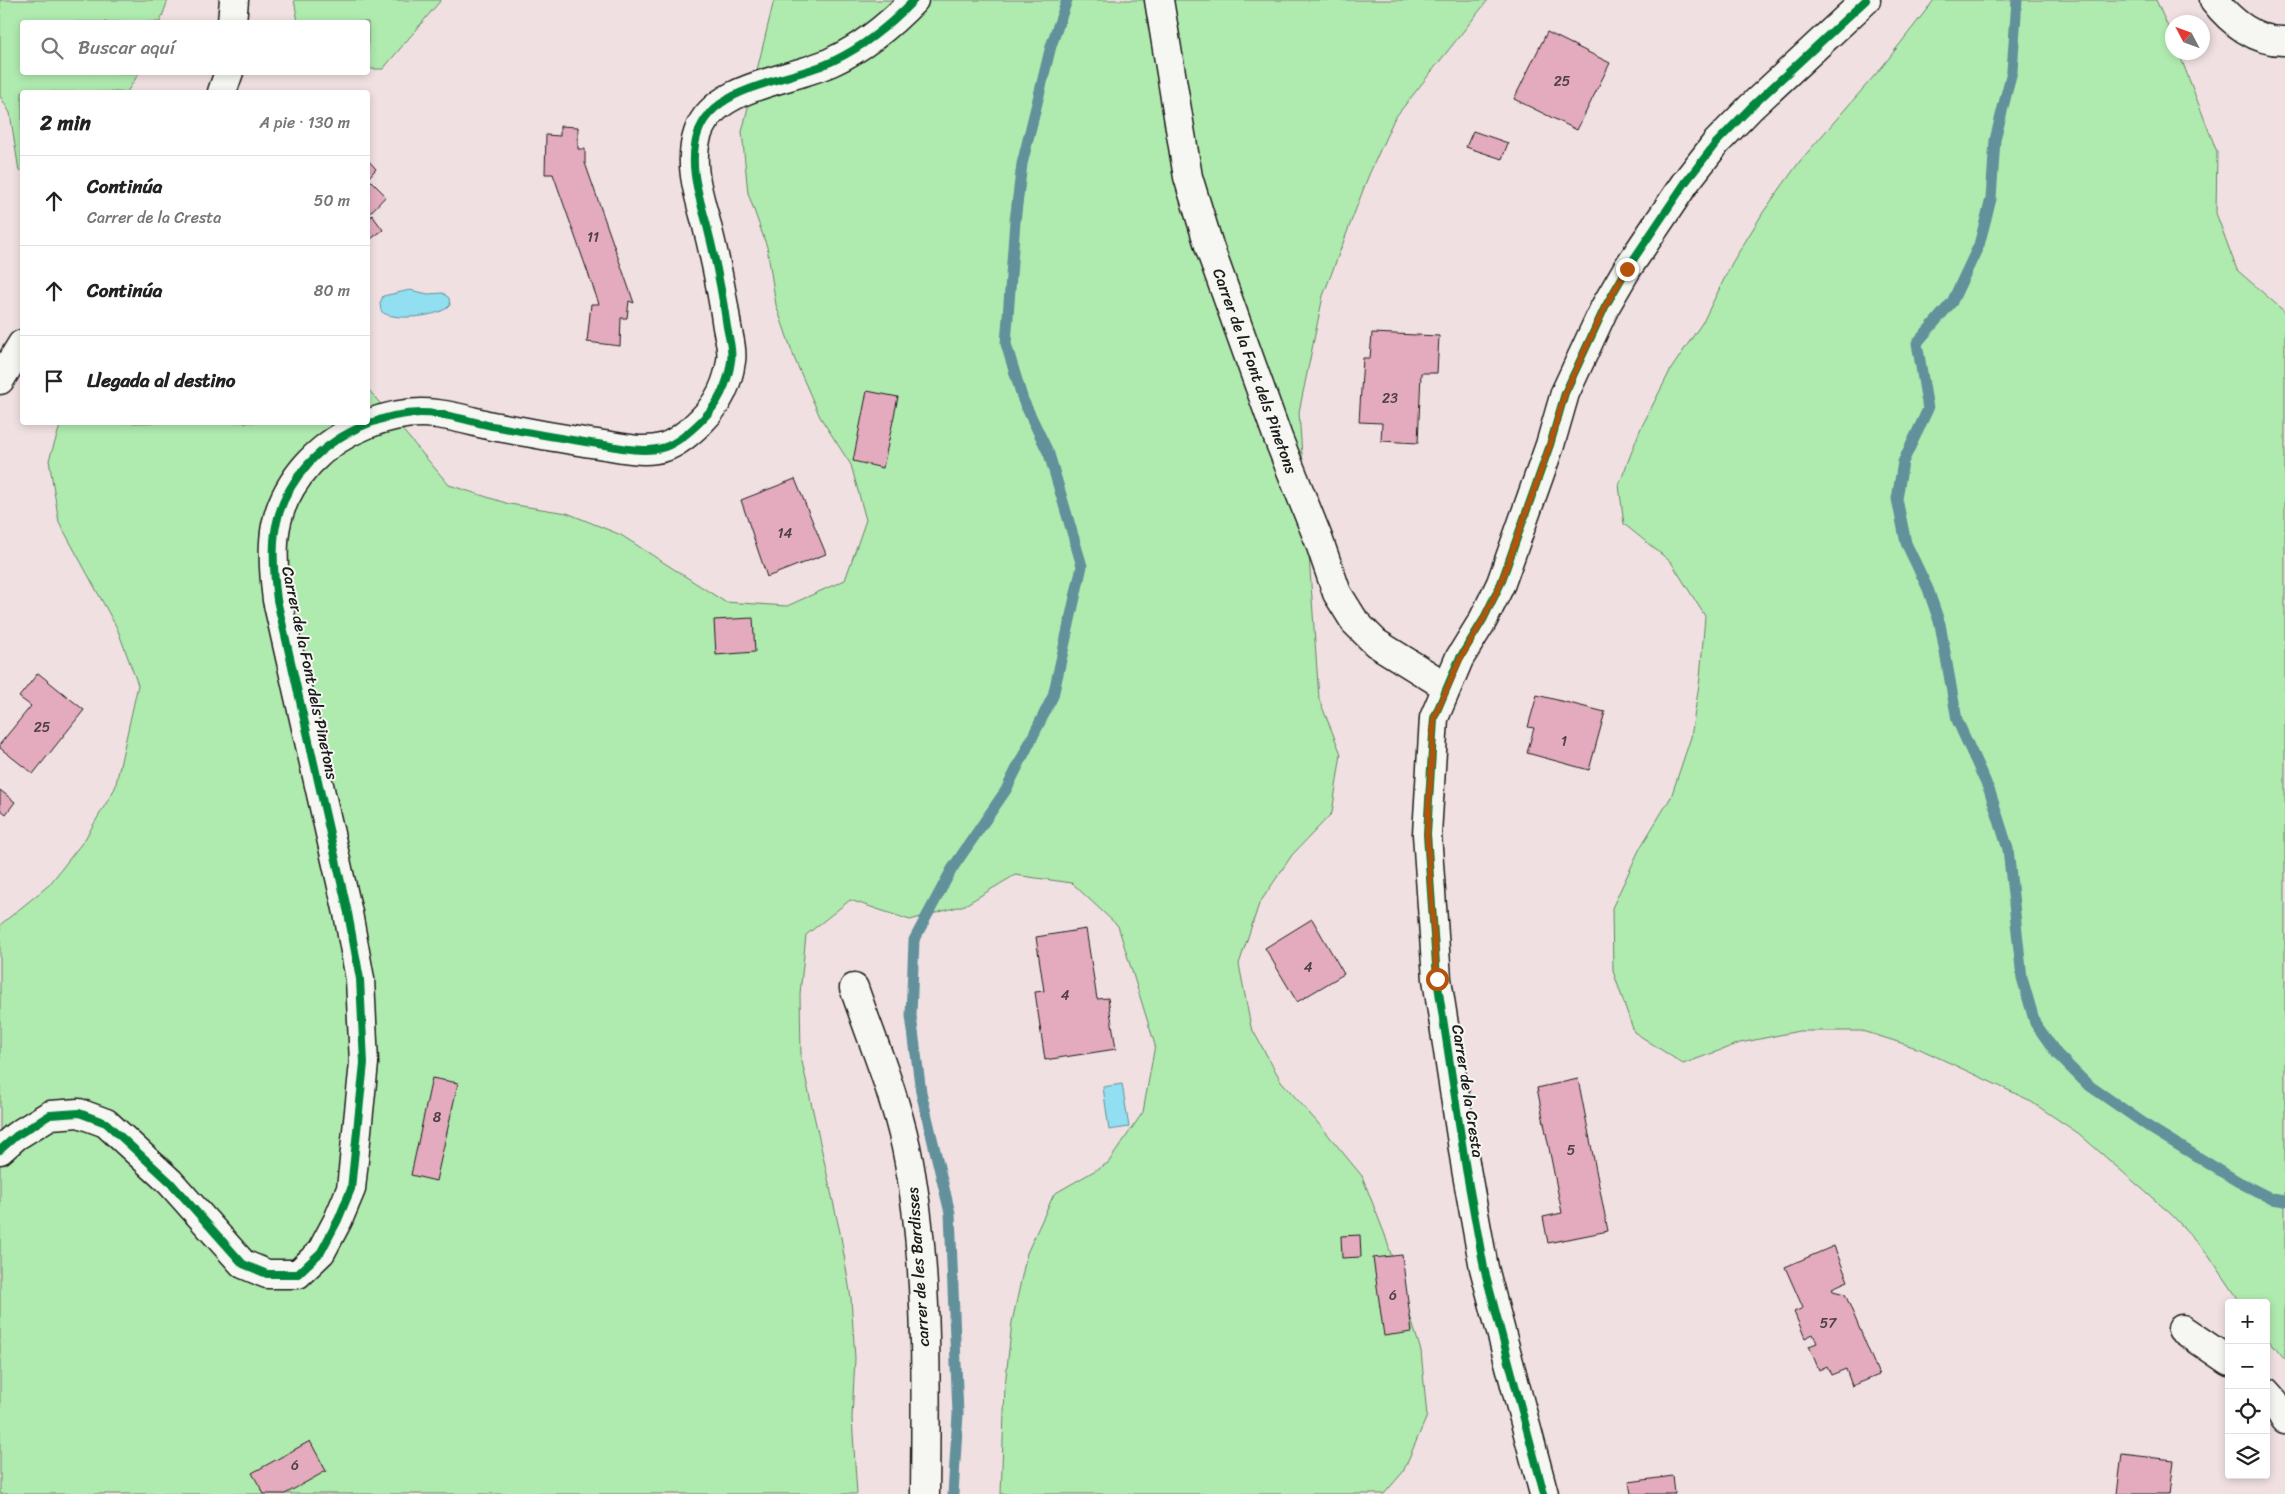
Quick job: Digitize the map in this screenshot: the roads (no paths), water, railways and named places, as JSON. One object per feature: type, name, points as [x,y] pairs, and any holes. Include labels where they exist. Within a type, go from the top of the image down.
[{"type":"street","points":[[232,20],[234,0]]},
{"type":"street","name":"Carrer de la Font dels Pinetons","points":[[370,423],[405,414],[436,414],[569,440],[642,450],[667,446],[691,431],[712,410],[726,384],[732,358],[720,273],[697,187],[694,160],[698,132],[713,109],[732,96],[832,62],[888,27],[914,0]]},
{"type":"street","name":"Carrer de la Font dels Pinetons","points":[[1159,0],[1188,177],[1226,294],[1337,593],[1355,622],[1376,643],[1446,687]]},
{"type":"street","name":"Carrer de la Cresta","points":[[1544,1494],[1484,1268],[1466,1169],[1437,979],[1427,825],[1434,718],[1446,687],[1501,583],[1550,445],[1565,393],[1597,323],[1627,269],[1684,184],[1716,143],[1751,107],[1866,0]]},
{"type":"street","points":[[2214,0],[2228,17],[2252,33],[2274,41],[2285,41]]},
{"type":"street","points":[[223,90],[228,75]]},
{"type":"street","points":[[0,380],[20,347]]},
{"type":"street","name":"Carrer de la Font dels Pinetons","points":[[0,1150],[16,1136],[50,1115],[79,1113],[106,1123],[170,1182],[243,1264],[267,1274],[298,1274],[321,1252],[338,1220],[351,1189],[364,1064],[360,988],[348,913],[277,600],[271,558],[276,523],[285,497],[300,473],[319,453],[343,435],[366,425]]},
{"type":"street","name":"carrer de les Bardisses","points":[[854,988],[888,1083],[906,1146],[915,1199],[923,1328],[925,1494]]},
{"type":"street","points":[[2182,1329],[2225,1358]]},
{"type":"street","points":[[2270,1396],[2285,1420]]},
{"type":"water","points":[[410,290],[428,294],[443,293],[449,298],[450,305],[437,313],[416,317],[395,316],[381,311],[380,303],[383,296]]},
{"type":"water","points":[[1122,1084],[1129,1127],[1109,1130],[1103,1087]]},
{"type":"waterway","points":[[953,1494],[958,1414],[950,1213],[921,1092],[911,1016],[914,940],[952,869],[1006,790],[1053,696],[1082,566],[1049,454],[1023,400],[1006,344],[1015,221],[1022,164],[1051,46],[1067,0]]},
{"type":"waterway","points":[[2017,0],[2012,71],[1995,140],[1991,199],[1979,245],[1952,302],[1917,343],[1928,409],[1903,462],[1897,499],[1906,543],[1928,589],[1940,624],[1957,720],[1990,792],[2008,849],[2022,978],[2035,1023],[2057,1054],[2087,1084],[2152,1129],[2237,1181],[2272,1199],[2285,1201]]}]
